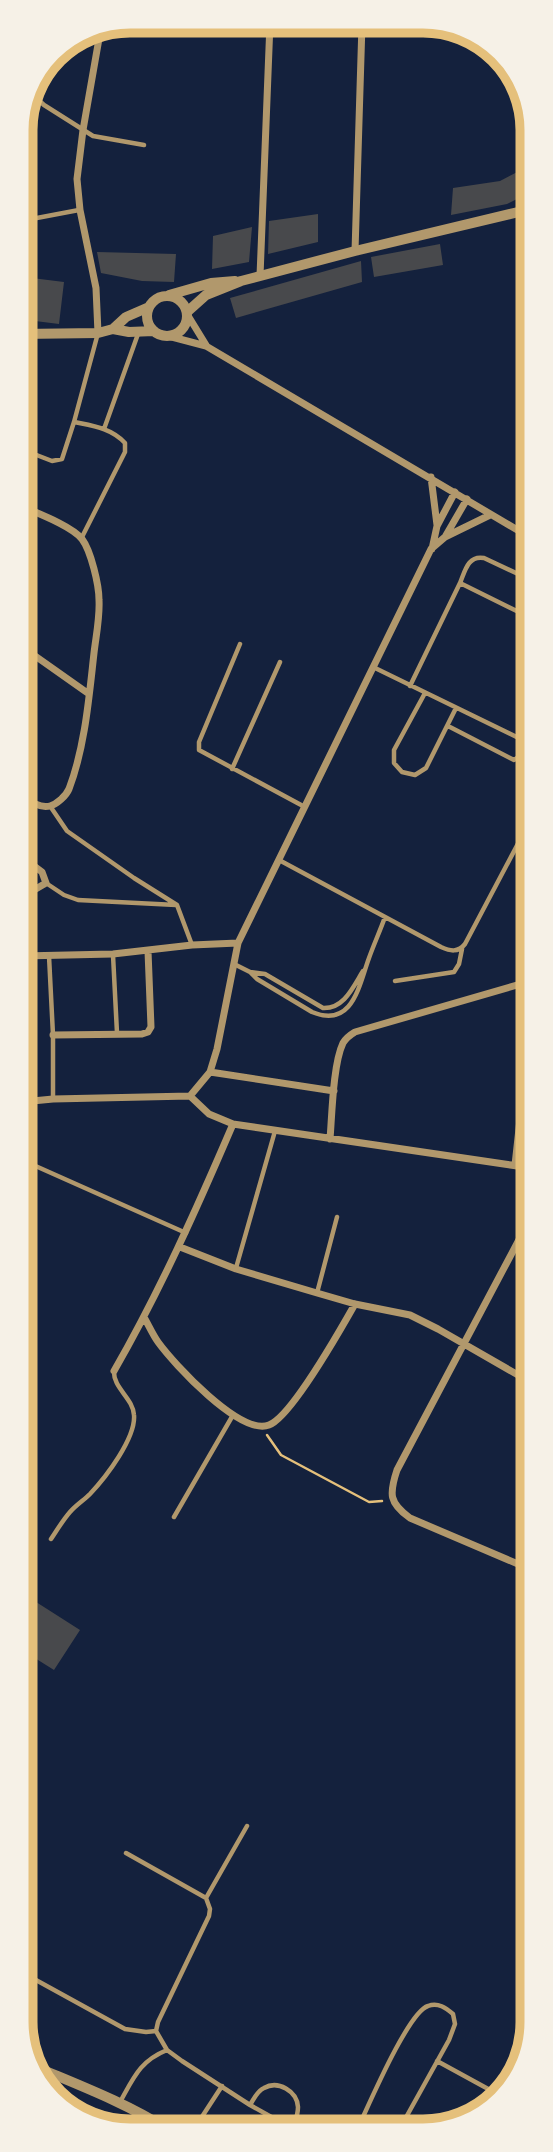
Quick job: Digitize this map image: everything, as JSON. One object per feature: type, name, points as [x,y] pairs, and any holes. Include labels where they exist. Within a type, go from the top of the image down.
[{"type":"street","points":[[260,276],[270,33]]},
{"type":"street","points":[[355,251],[362,33]]},
{"type":"street","points":[[98,333],[96,288],[80,210],[77,179],[99,39]]},
{"type":"street","points":[[168,336],[180,331],[187,313],[206,295],[241,281],[520,212]]},
{"type":"street","points":[[113,329],[126,317],[149,307],[157,299],[211,282],[241,281]]},
{"type":"street","points":[[168,296],[178,299],[206,346]]},
{"type":"street","points":[[149,307],[149,323],[154,331]]},
{"type":"street","points":[[33,334],[98,333],[113,329],[154,331],[206,346],[431,477],[520,532]]},
{"type":"street","points":[[431,477],[437,526]]},
{"type":"street","points":[[190,1096],[210,1072],[238,943],[431,549],[437,526],[455,492]]},
{"type":"street","points":[[445,537],[467,499]]},
{"type":"street","points":[[33,511],[82,538],[98,585],[100,603],[89,694],[68,792],[50,806],[43,807],[33,802]]},
{"type":"street","points":[[431,549],[445,537],[490,515]]},
{"type":"street","points":[[33,654],[89,694]]},
{"type":"street","points":[[33,865],[42,872],[46,883],[33,890]]},
{"type":"street","points":[[33,956],[113,954],[238,943]]},
{"type":"street","points":[[53,1035],[148,1032],[151,1027],[148,951]]},
{"type":"street","points":[[330,1139],[334,1091],[344,1042],[355,1031],[520,983]]},
{"type":"street","points":[[210,1072],[334,1091]]},
{"type":"street","points":[[33,1101],[190,1096],[209,1114],[233,1124],[520,1166]]},
{"type":"street","points":[[114,1371],[145,1319],[180,1247],[233,1124]]},
{"type":"street","points":[[515,1165],[520,1130]]},
{"type":"street","points":[[520,1238],[397,1470],[392,1486],[392,1500],[400,1511],[410,1518],[520,1565]]},
{"type":"street","points":[[180,1247],[236,1269],[317,1293],[410,1315],[520,1376]]},
{"type":"street","points":[[145,1319],[156,1340],[213,1401],[248,1423],[260,1427],[278,1421],[289,1408],[336,1339],[355,1304]]},
{"type":"street","points":[[47,2072],[151,2119]]},
{"type":"lane","points":[[39,100],[83,130],[101,138],[144,145]]},
{"type":"lane","points":[[33,219],[80,210]]},
{"type":"lane","points":[[104,429],[139,332]]},
{"type":"lane","points":[[33,454],[52,461],[62,459],[98,333]]},
{"type":"lane","points":[[74,422],[117,434],[125,443],[125,452],[82,538]]},
{"type":"lane","points":[[410,686],[469,562],[479,556],[520,575]]},
{"type":"lane","points":[[460,583],[520,613]]},
{"type":"lane","points":[[240,644],[198,746],[202,753],[303,806]]},
{"type":"lane","points":[[232,769],[280,662]]},
{"type":"lane","points":[[373,667],[520,737]]},
{"type":"lane","points":[[425,693],[394,750],[394,763],[408,774],[421,773],[426,768],[456,708]]},
{"type":"lane","points":[[448,726],[514,760],[520,756]]},
{"type":"lane","points":[[50,806],[67,831],[177,905],[192,945]]},
{"type":"lane","points":[[395,981],[454,972],[459,964],[462,948],[520,840]]},
{"type":"lane","points":[[278,859],[446,950],[462,948]]},
{"type":"lane","points":[[46,883],[64,895],[78,900],[177,905]]},
{"type":"lane","points":[[234,964],[312,1012],[321,1016],[341,1013],[358,994],[365,967],[385,917]]},
{"type":"lane","points":[[113,954],[117,1034]]},
{"type":"lane","points":[[49,955],[53,1099]]},
{"type":"lane","points":[[236,1269],[275,1131]]},
{"type":"lane","points":[[33,1165],[186,1233]]},
{"type":"lane","points":[[317,1293],[337,1217]]},
{"type":"lane","points":[[51,1539],[70,1511],[90,1493],[132,1435],[132,1406],[116,1381],[114,1371]]},
{"type":"lane","points":[[174,1517],[234,1414]]},
{"type":"lane","points":[[206,1898],[247,1826]]},
{"type":"lane","points":[[126,1853],[206,1898],[210,1909],[156,2031],[167,2050],[182,2062],[275,2119]]},
{"type":"lane","points":[[33,1978],[125,2028],[156,2031]]},
{"type":"lane","points":[[362,2119],[410,2023],[426,2006],[445,2007],[453,2014],[454,2024],[449,2040],[405,2119]]},
{"type":"lane","points":[[119,2103],[138,2070],[149,2058],[167,2050]]},
{"type":"lane","points":[[437,2061],[491,2091]]},
{"type":"lane","points":[[250,2105],[261,2089],[275,2085],[288,2090],[297,2101],[295,2119]]},
{"type":"lane","points":[[201,2119],[222,2086]]},
{"type":"path","points":[[260,1427],[281,1455],[369,1503],[392,1500]]},
{"type":"building","points":[[520,171],[520,198],[507,204],[451,215],[453,188],[500,181]]},
{"type":"building","points":[[318,214],[318,242],[268,254],[269,221]]},
{"type":"building","points":[[252,227],[249,262],[212,269],[213,236]]},
{"type":"building","points":[[440,244],[443,265],[374,277],[371,257]]},
{"type":"building","points":[[97,252],[176,254],[174,282],[142,281],[101,273]]},
{"type":"building","points":[[361,261],[362,282],[236,318],[230,298]]},
{"type":"building","points":[[33,278],[64,282],[59,324],[33,321]]},
{"type":"building","points":[[33,1600],[80,1630],[54,1670],[33,1657]]}]
